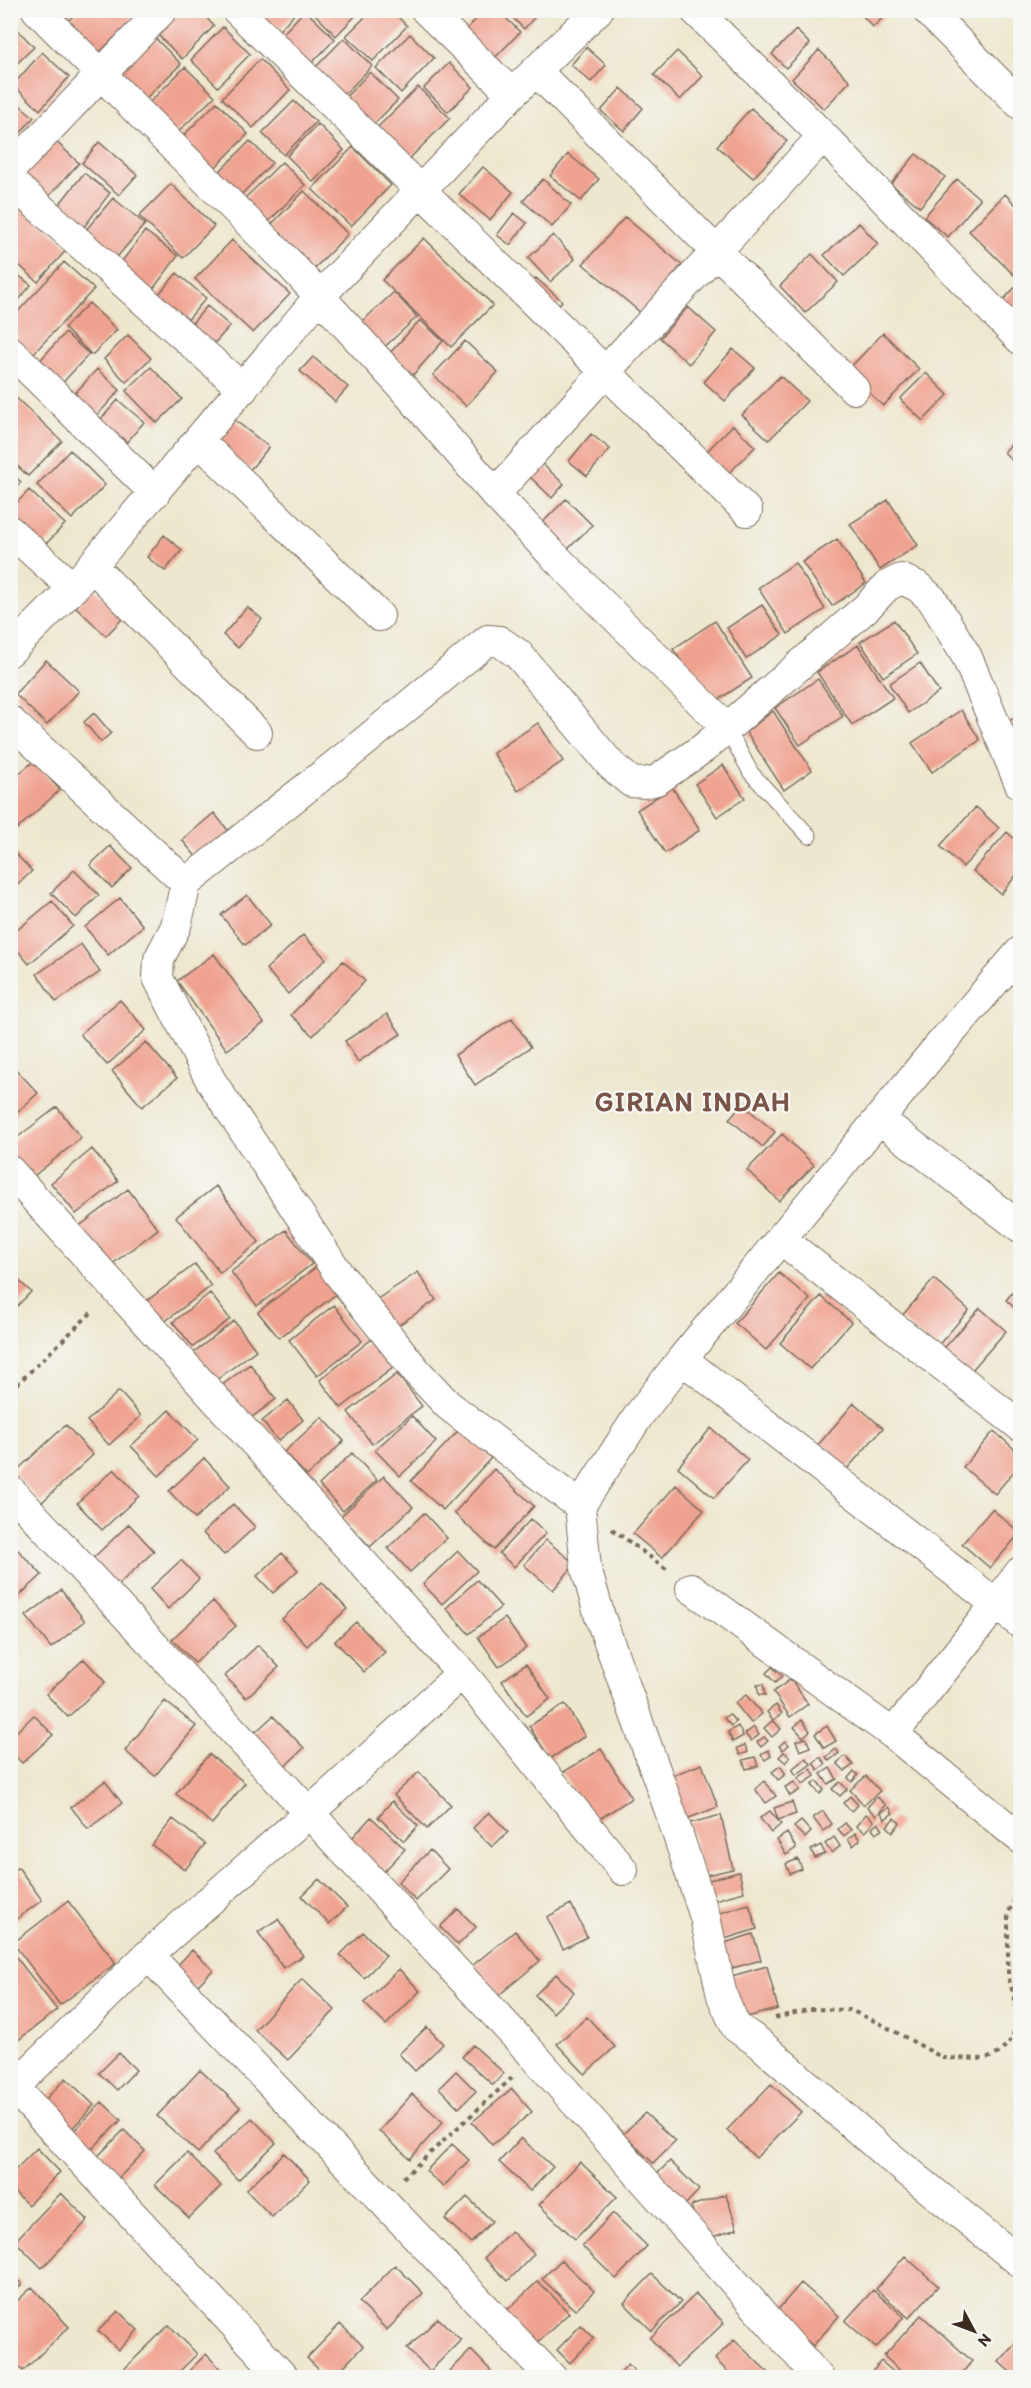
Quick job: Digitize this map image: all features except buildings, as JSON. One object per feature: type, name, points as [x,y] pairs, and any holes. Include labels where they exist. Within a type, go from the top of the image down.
[{"type":"street","points":[[38,10],[320,297],[495,494],[551,553],[727,728]]},
{"type":"street","points":[[162,10],[11,170],[243,389]]},
{"type":"street","points":[[237,10],[747,511]]},
{"type":"street","points":[[426,10],[512,94]]},
{"type":"street","points":[[10,651],[82,577],[320,297],[512,94],[598,10]]},
{"type":"street","points":[[694,10],[823,136],[1020,339]]},
{"type":"street","points":[[934,13],[1020,104]]},
{"type":"street","points":[[536,71],[854,389]]},
{"type":"street","points":[[495,494],[823,136]]},
{"type":"street","points":[[10,351],[155,493]]},
{"type":"street","points":[[199,441],[379,616]]},
{"type":"street","points":[[10,531],[82,577],[257,733]]},
{"type":"street","points":[[580,1506],[448,1405],[417,1372],[338,1274],[211,1081],[158,978],[159,959],[176,926],[186,883],[363,743],[488,640],[499,640],[518,654],[611,765],[631,782],[645,783],[657,780],[705,747],[887,586],[901,579],[917,586],[932,599],[967,657],[1020,784]]},
{"type":"street","points":[[10,721],[186,883]]},
{"type":"street","points":[[1020,952],[682,1359],[639,1415],[580,1506],[586,1568],[600,1617],[670,1811],[705,1917],[722,1996],[736,2027],[758,2042],[885,2153],[1020,2262]]},
{"type":"street","points":[[879,1119],[1020,1227]]},
{"type":"street","points":[[10,1171],[462,1673],[623,1870]]},
{"type":"street","points":[[781,1239],[1020,1426]]},
{"type":"street","points":[[682,1359],[1020,1623]]},
{"type":"street","points":[[10,1490],[535,2057],[819,2378]]},
{"type":"street","points":[[893,1734],[1020,1572]]},
{"type":"street","points":[[691,1588],[893,1734],[1020,1838]]},
{"type":"street","points":[[285,2378],[12,2087],[148,1955],[309,1813],[462,1673]]},
{"type":"street","points":[[148,1955],[552,2378]]},
{"type":"lane","points":[[727,728],[751,773],[809,836]]},
{"type":"path","points":[[10,1391],[117,1289]]},
{"type":"path","points":[[580,1506],[691,1588]]},
{"type":"path","points":[[736,2027],[811,2009],[850,2010],[943,2058],[986,2059],[999,2053],[1012,2039],[1016,2024],[1016,2002],[1008,1976],[1008,1914],[1020,1888]]},
{"type":"path","points":[[380,2199],[535,2057]]},
{"type":"district","name":"GIRIAN INDAH","points":[[693,1101]]}]
